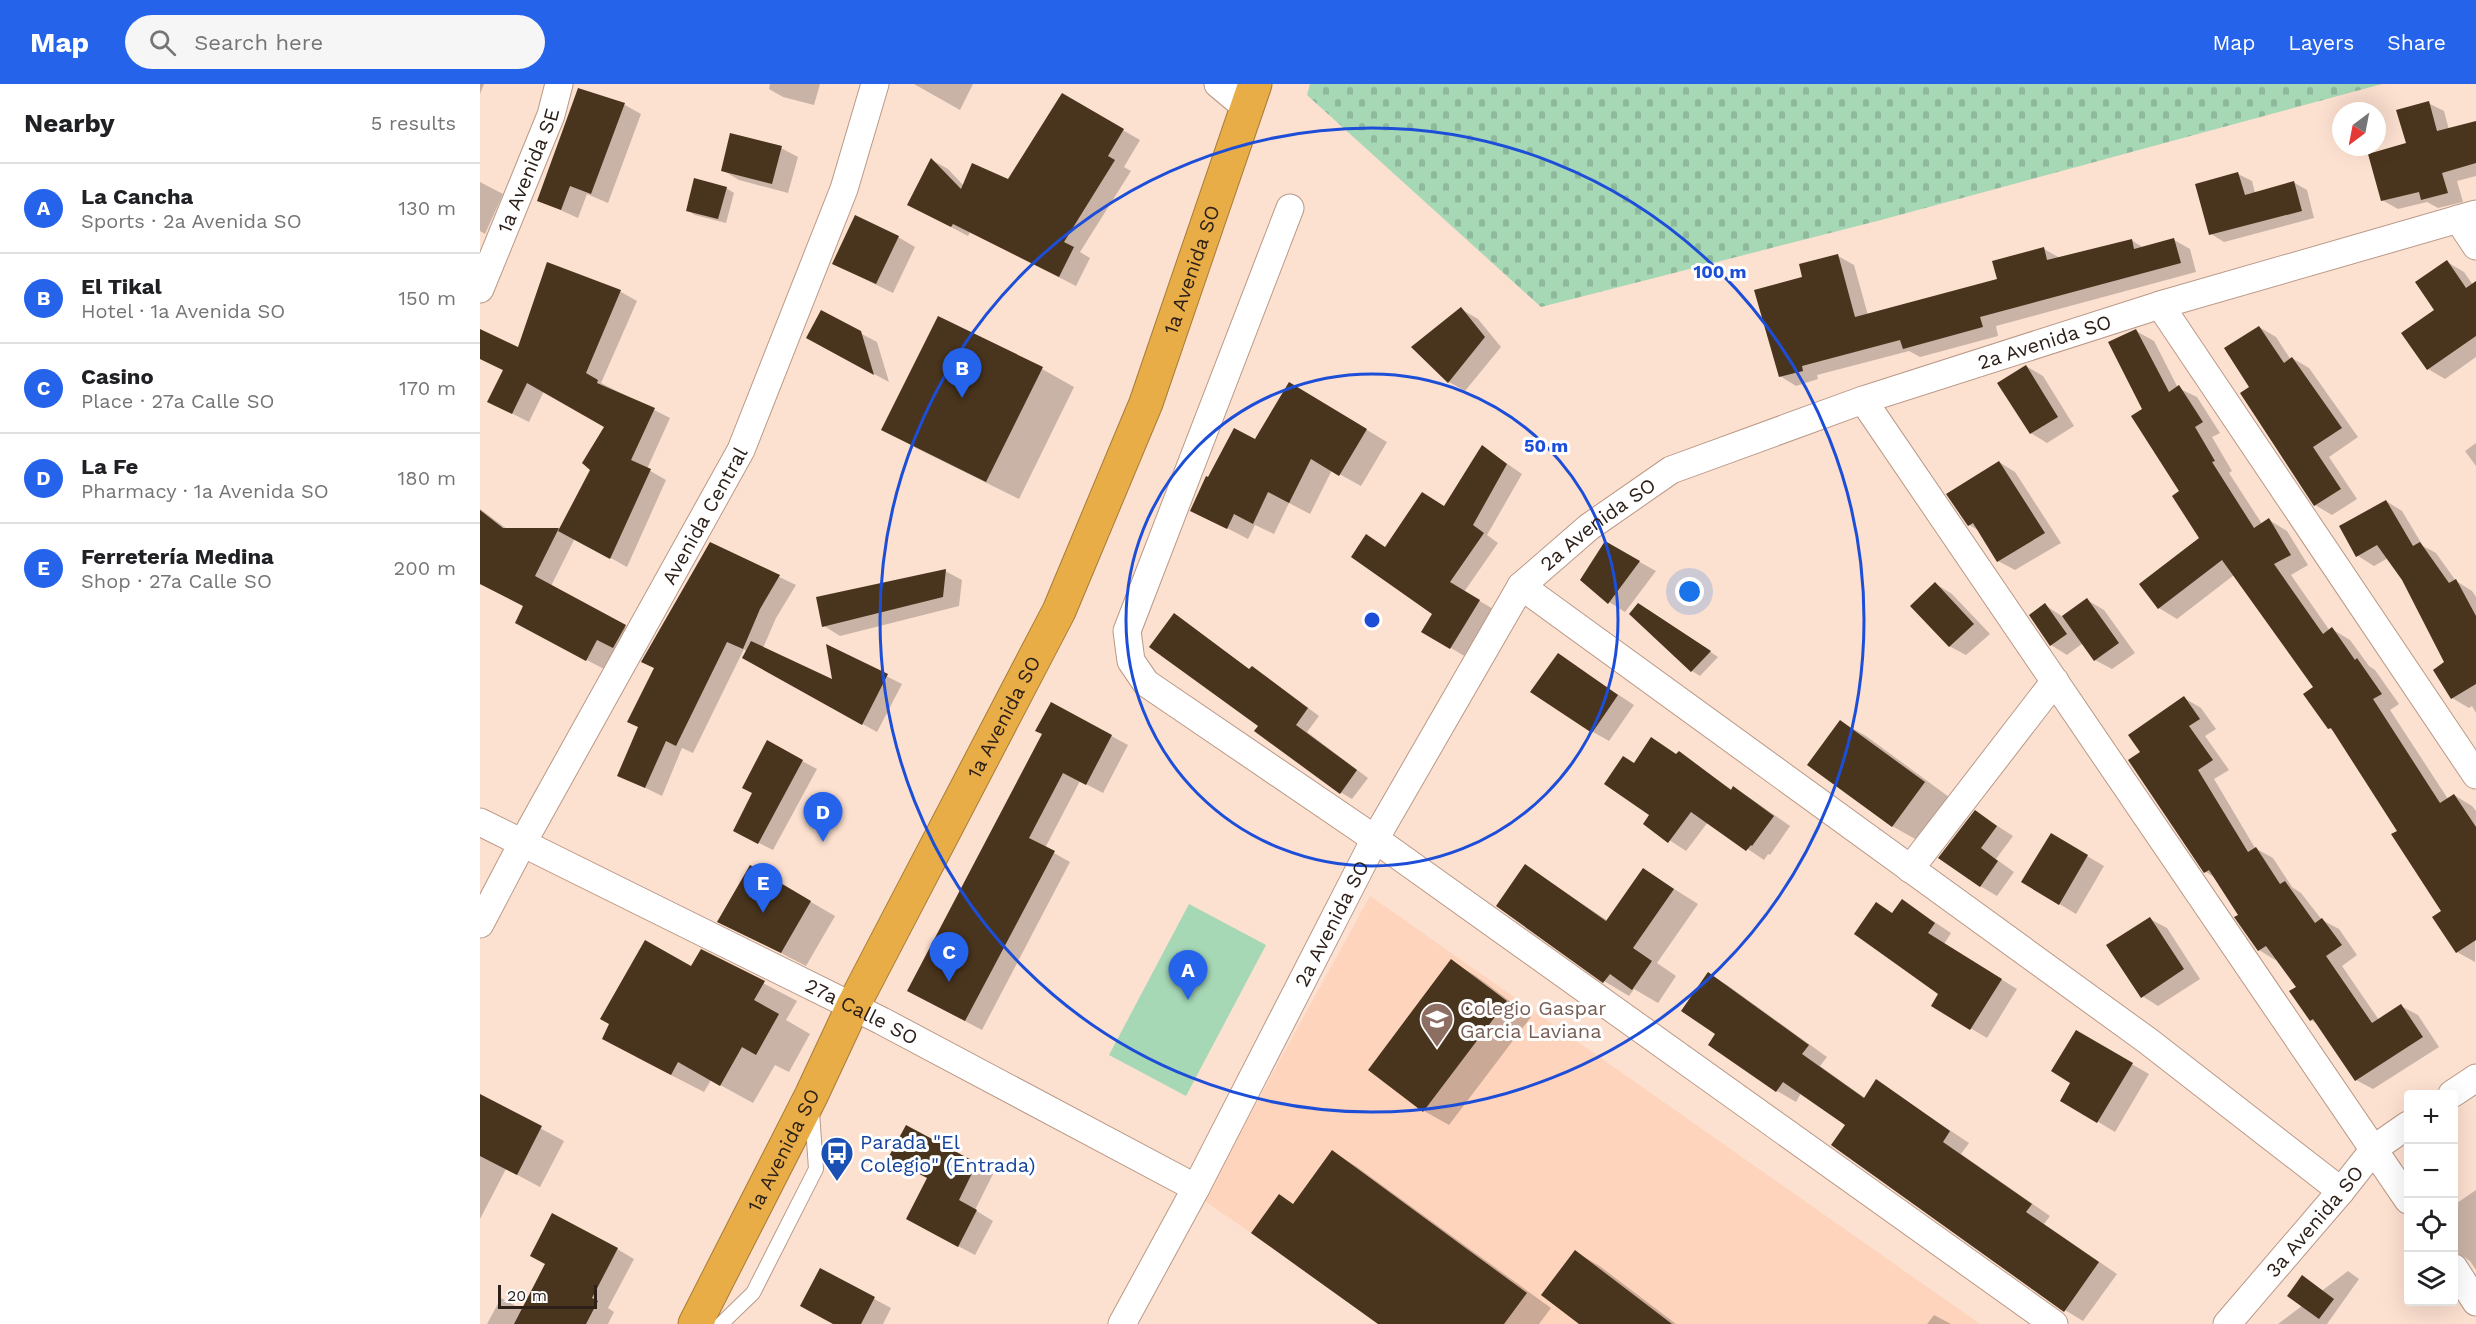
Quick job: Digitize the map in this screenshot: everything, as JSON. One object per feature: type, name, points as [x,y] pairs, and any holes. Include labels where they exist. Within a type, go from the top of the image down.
[{"type":"highway","name":"1a Avenida SO","points":[[695,1324],[811,1096],[853,1006],[1059,611],[1146,403],[1252,97]]},
{"type":"street","name":"1a Avenida SE","points":[[480,290],[551,115],[559,84]]},
{"type":"street","name":"Avenida Central","points":[[480,924],[741,450],[844,189],[875,84]]},
{"type":"street","points":[[1218,84],[1252,97]]},
{"type":"street","points":[[1290,208],[1127,631],[1131,661],[1146,683],[1375,839],[2054,1324]]},
{"type":"street","points":[[2467,216],[2476,246]]},
{"type":"street","name":"2a Avenida SO","points":[[1122,1324],[1196,1188],[1375,839],[1521,586],[1589,527],[1671,470],[1863,400],[2160,305],[2467,216]]},
{"type":"street","points":[[2160,305],[2476,775]]},
{"type":"street","points":[[1863,400],[2408,1198]]},
{"type":"street","points":[[1521,586],[2148,1041],[2341,1191]]},
{"type":"street","points":[[1910,869],[2055,681]]},
{"type":"street","name":"27a Calle SO","points":[[480,822],[853,1006],[1196,1188]]},
{"type":"street","points":[[2458,1090],[2476,1077]]},
{"type":"street","name":"3a Avenida SO","points":[[2227,1324],[2375,1148],[2404,1128]]},
{"type":"street","points":[[2458,1274],[2476,1302]]},
{"type":"lane","points":[[721,1324],[753,1293],[816,1169],[811,1096]]},
{"type":"shaded area","name":"Colegio Gaspar Garcia Laviana","points":[[1370,896],[1980,1324],[1384,1324],[1203,1200]]},
{"type":"green space","points":[[1310,84],[2382,84],[1881,220],[1541,307],[1307,95]]},
{"type":"green space","points":[[1189,904],[1266,945],[1186,1096],[1109,1055]]},
{"type":"building","points":[[578,88],[625,103],[591,194],[570,186],[561,210],[537,201]]},
{"type":"building","points":[[1062,93],[1124,129],[1108,156],[1115,160],[1064,242],[1074,247],[1059,277],[953,224],[951,227],[907,205],[931,158],[961,189],[972,163],[1008,179]]},
{"type":"building","points":[[2429,101],[2437,131],[2476,121],[2476,163],[2442,173],[2448,193],[2421,200],[2419,192],[2381,201],[2369,156],[2386,156],[2386,149],[2406,143],[2396,110]]},
{"type":"building","points":[[730,133],[782,146],[772,184],[721,171]]},
{"type":"building","points":[[2238,172],[2245,195],[2294,181],[2302,211],[2209,235],[2195,184]]},
{"type":"building","points":[[694,178],[727,187],[718,219],[686,211]]},
{"type":"building","points":[[855,215],[899,236],[876,284],[832,264]]},
{"type":"building","points":[[2174,238],[2181,263],[1980,317],[1983,327],[1903,349],[1900,340],[1802,366],[1803,371],[1779,377],[1754,290],[1802,277],[1799,264],[1838,254],[1855,317],[1997,279],[1992,261],[2044,247],[2047,260],[2132,239],[2134,249]]},
{"type":"building","points":[[2447,260],[2466,288],[2476,281],[2476,336],[2427,370],[2401,333],[2434,310],[2415,282]]},
{"type":"building","points":[[547,262],[621,290],[586,373],[598,380],[597,383],[655,408],[631,460],[651,469],[610,559],[558,531],[590,470],[582,463],[604,427],[527,383],[512,414],[487,402],[503,370],[480,359],[480,329],[518,347]]},
{"type":"building","points":[[1461,307],[1485,337],[1448,383],[1411,347]]},
{"type":"building","points":[[821,310],[861,331],[874,375],[806,338]]},
{"type":"building","points":[[938,316],[1043,367],[986,482],[881,430]]},
{"type":"building","points":[[2259,326],[2284,363],[2292,357],[2342,428],[2313,447],[2341,489],[2314,506],[2240,393],[2249,387],[2224,348]]},
{"type":"building","points":[[2136,329],[2169,392],[2179,385],[2203,422],[2195,427],[2215,461],[2212,462],[2254,528],[2269,518],[2291,555],[2274,564],[2323,634],[2332,627],[2355,660],[2357,658],[2382,694],[2373,699],[2440,803],[2454,794],[2476,827],[2476,940],[2456,953],[2432,917],[2441,911],[2391,834],[2397,831],[2331,728],[2328,729],[2303,694],[2313,687],[2222,560],[2158,609],[2139,584],[2199,538],[2172,496],[2179,491],[2131,416],[2142,409],[2108,342]]},
{"type":"building","points":[[2026,365],[2058,417],[2030,434],[1997,383]]},
{"type":"building","points":[[1289,382],[1367,429],[1339,476],[1311,459],[1289,503],[1268,492],[1253,524],[1234,514],[1227,529],[1190,511],[1206,476],[1208,477],[1234,428],[1255,439]]},
{"type":"building","points":[[1482,445],[1507,464],[1473,525],[1484,533],[1450,582],[1480,600],[1450,649],[1421,632],[1432,614],[1351,557],[1366,534],[1385,547],[1422,492],[1444,506]]},
{"type":"building","points":[[1999,461],[2045,533],[1997,562],[1973,523],[1968,526],[1946,494]]},
{"type":"building","points":[[2386,500],[2413,546],[2420,542],[2449,583],[2456,579],[2476,616],[2476,684],[2451,699],[2433,670],[2444,662],[2402,580],[2377,545],[2356,557],[2339,526]]},
{"type":"building","points":[[480,510],[503,528],[559,528],[535,576],[626,625],[613,648],[597,640],[586,661],[515,623],[523,606],[480,584]]},
{"type":"building","points":[[1605,541],[1640,561],[1608,604],[1580,580]]},
{"type":"building","points":[[710,542],[780,575],[760,609],[743,649],[727,642],[676,746],[666,741],[645,788],[617,776],[638,727],[627,722],[654,668],[641,662]]},
{"type":"building","points":[[946,569],[943,597],[822,627],[816,597]]},
{"type":"building","points":[[1935,582],[1974,624],[1949,647],[1910,606]]},
{"type":"building","points":[[2087,598],[2119,643],[2094,661],[2062,616]]},
{"type":"building","points":[[1638,603],[1711,651],[1691,672],[1629,614]]},
{"type":"building","points":[[2045,603],[2067,634],[2050,646],[2029,615]]},
{"type":"building","points":[[1174,613],[1249,669],[1252,666],[1308,708],[1296,725],[1357,770],[1340,794],[1254,731],[1258,726],[1149,647]]},
{"type":"building","points":[[751,641],[832,679],[826,644],[888,674],[862,725],[742,658]]},
{"type":"building","points":[[1558,653],[1618,695],[1592,733],[1530,692]]},
{"type":"building","points":[[2184,696],[2200,719],[2189,726],[2213,760],[2198,770],[2248,852],[2256,847],[2280,884],[2285,881],[2315,923],[2322,918],[2342,945],[2326,956],[2372,1023],[2401,1004],[2423,1037],[2355,1081],[2313,1019],[2310,1021],[2289,991],[2296,987],[2266,946],[2258,951],[2234,917],[2238,915],[2209,870],[2204,873],[2128,760],[2140,752],[2128,735]]},
{"type":"building","points":[[1051,702],[1112,735],[1086,785],[1063,773],[1029,838],[1055,851],[965,1021],[907,991],[1042,734],[1035,731]]},
{"type":"building","points":[[1840,720],[1925,782],[1892,827],[1807,765]]},
{"type":"building","points":[[1651,737],[1676,754],[1679,751],[1731,790],[1733,786],[1774,816],[1752,846],[1746,851],[1691,812],[1668,843],[1643,824],[1649,815],[1604,784],[1623,756],[1634,763]]},
{"type":"building","points":[[767,740],[803,760],[758,844],[733,831],[752,793],[742,788]]},
{"type":"building","points":[[1975,810],[1997,826],[1981,848],[1998,861],[1980,887],[1938,858]]},
{"type":"building","points":[[2051,833],[2088,855],[2059,905],[2021,882]]},
{"type":"building","points":[[1525,864],[1606,921],[1643,868],[1674,889],[1633,948],[1652,961],[1632,990],[1610,974],[1603,983],[1496,906]]},
{"type":"building","points":[[750,865],[811,901],[781,953],[717,922]]},
{"type":"building","points":[[1902,899],[1935,923],[1928,933],[2002,979],[1970,1030],[1931,1006],[1938,994],[1854,934],[1876,902],[1892,913]]},
{"type":"building","points":[[2150,917],[2184,969],[2141,998],[2106,945]]},
{"type":"building","points":[[645,940],[691,966],[701,949],[765,981],[754,1000],[779,1014],[756,1055],[742,1047],[720,1086],[678,1062],[671,1075],[602,1039],[609,1024],[600,1019]]},
{"type":"building","points":[[1451,959],[1507,1001],[1423,1112],[1368,1070]]},
{"type":"building","points":[[1708,972],[1809,1045],[1802,1054],[1864,1098],[1876,1079],[1950,1131],[1943,1142],[2032,1204],[2026,1212],[2099,1262],[2064,1312],[1831,1145],[1845,1125],[1783,1082],[1776,1092],[1708,1045],[1715,1034],[1681,1011]]},
{"type":"building","points":[[2076,1030],[2133,1063],[2097,1123],[2060,1101],[2070,1083],[2051,1071]]},
{"type":"building","points":[[480,1094],[542,1126],[517,1175],[480,1156]]},
{"type":"building","points":[[906,1125],[977,1163],[959,1200],[977,1210],[958,1247],[906,1219],[927,1178],[888,1158]]},
{"type":"building","points":[[1332,1150],[1527,1293],[1504,1324],[1378,1324],[1251,1233],[1279,1194],[1293,1204]]},
{"type":"building","points":[[552,1213],[618,1248],[592,1298],[598,1301],[586,1324],[514,1324],[545,1264],[530,1256]]},
{"type":"building","points":[[1575,1250],[1672,1324],[1579,1324],[1541,1295]]},
{"type":"building","points":[[820,1268],[875,1297],[861,1324],[833,1324],[800,1306]]},
{"type":"building","points":[[2302,1275],[2334,1299],[2319,1319],[2287,1296]]},
{"type":"place","name":"El Tikal","points":[[962,398]]},
{"type":"place","name":"La Fe","points":[[823,842]]},
{"type":"place","name":"Ferretería Medina","points":[[763,913]]},
{"type":"place","name":"Casino","points":[[949,982]]},
{"type":"place","name":"La Cancha","points":[[1188,1000]]},
{"type":"place","name":"Colegio Gaspar Garcia Laviana","points":[[1437,1048]]},
{"type":"place","name":"Parada \"El Colegio\" (Entrada)","points":[[837,1182]]}]
